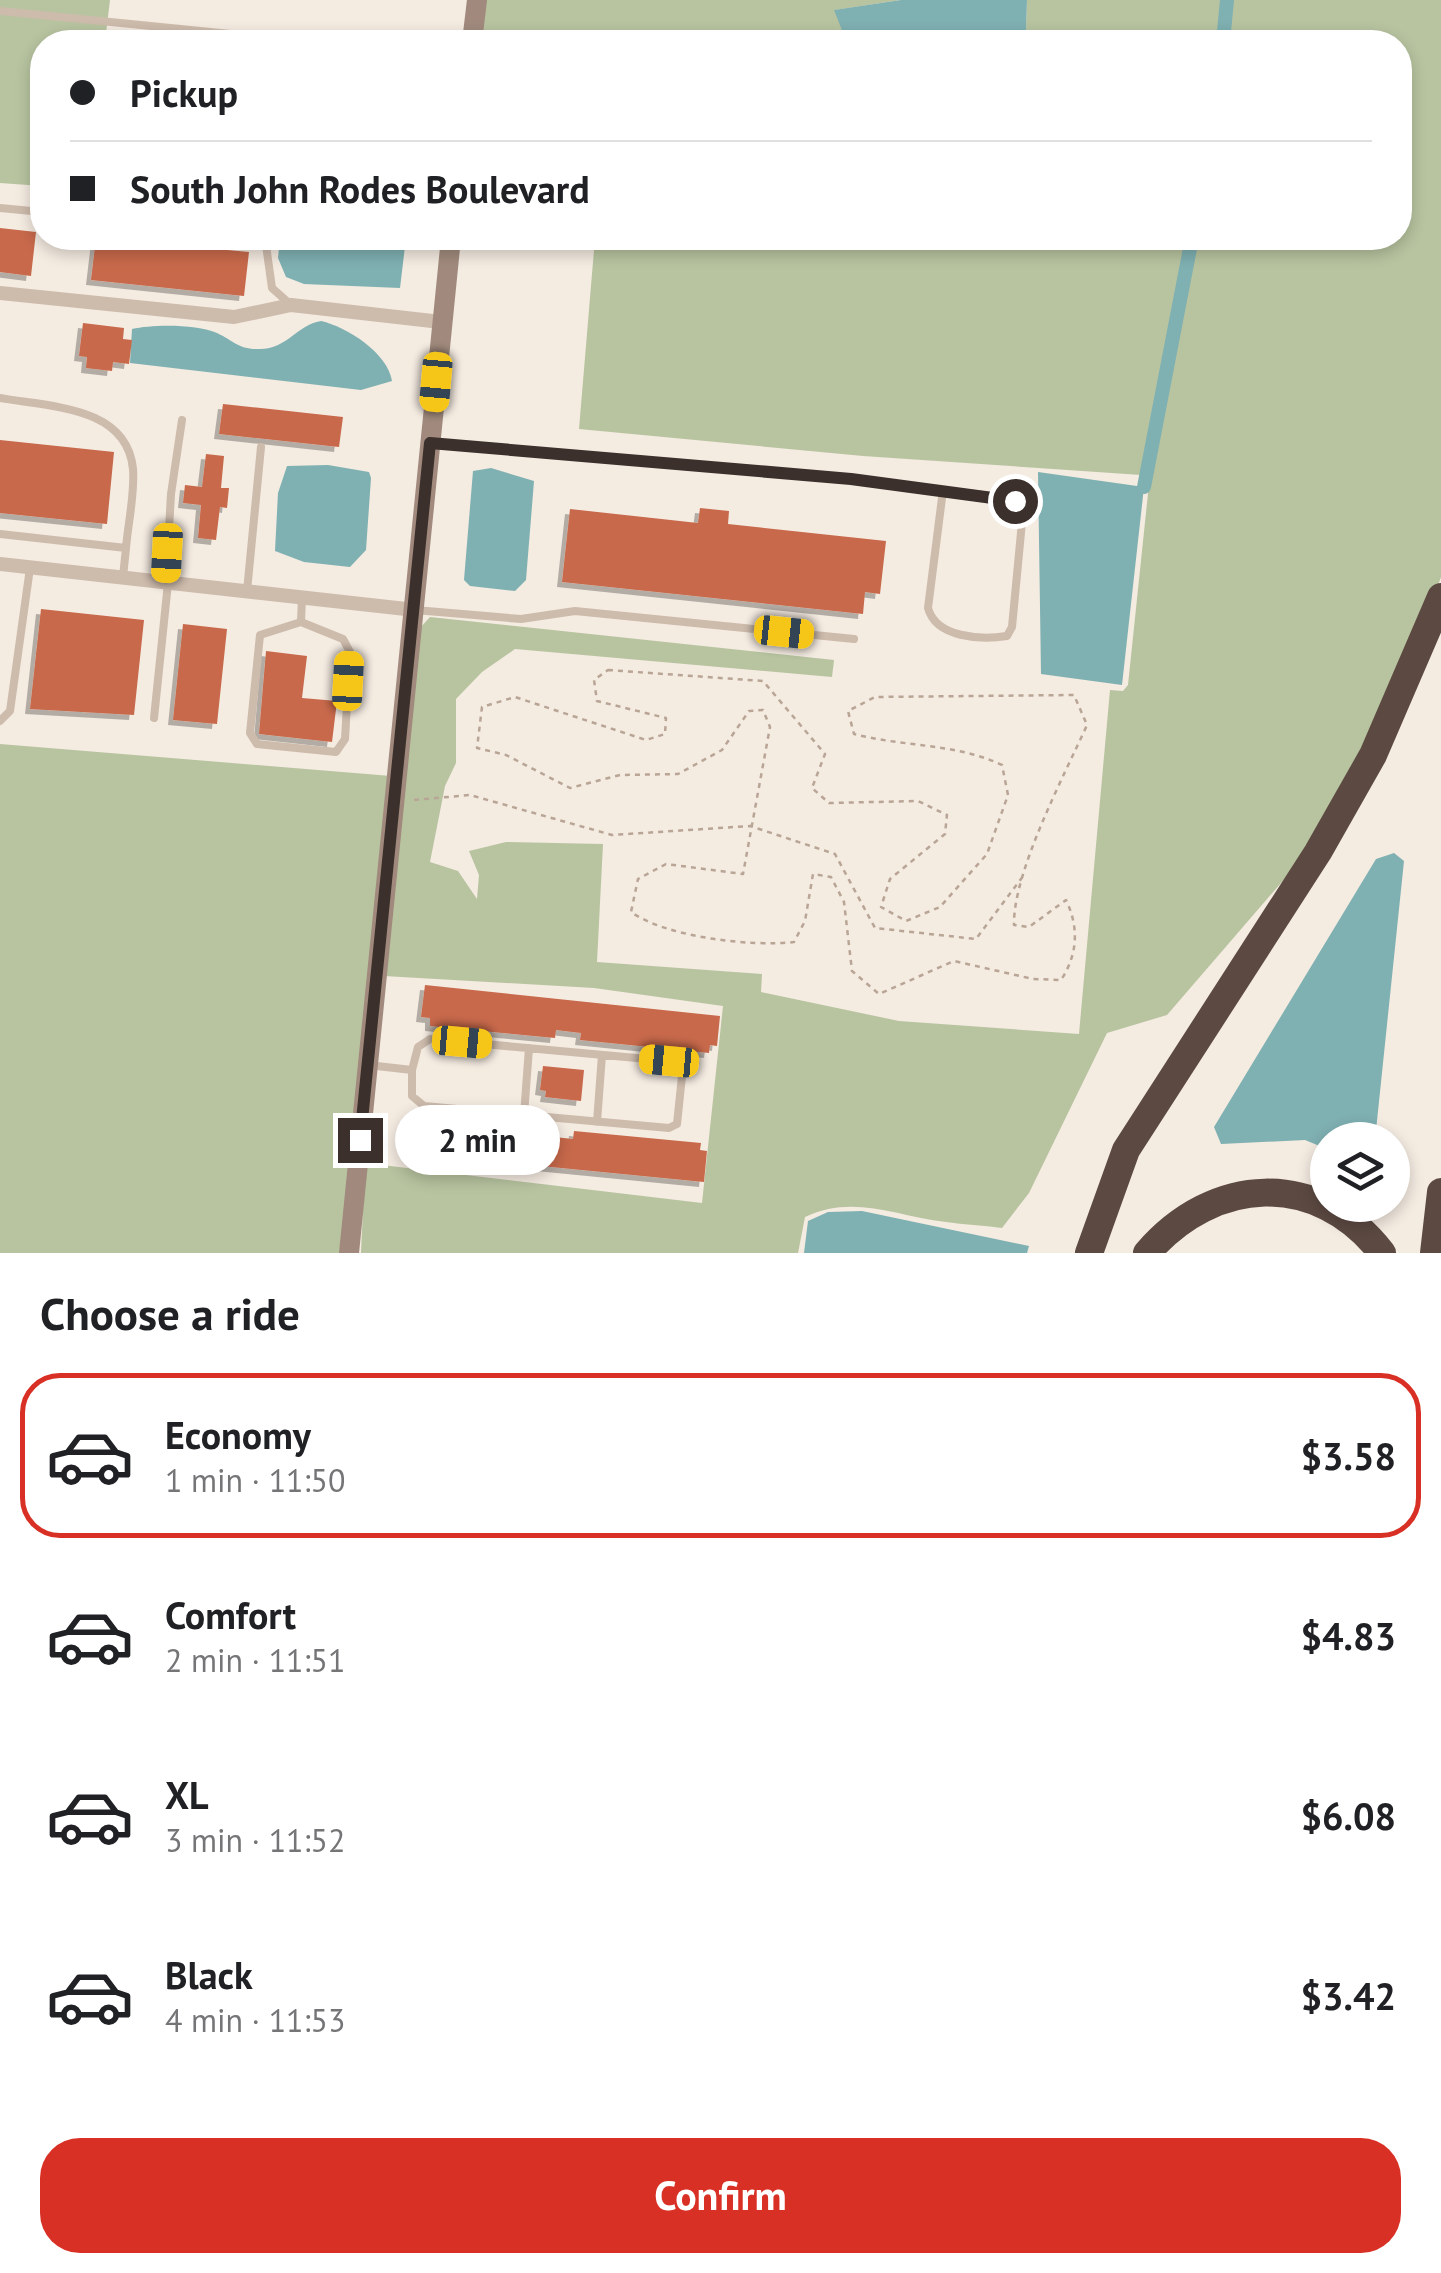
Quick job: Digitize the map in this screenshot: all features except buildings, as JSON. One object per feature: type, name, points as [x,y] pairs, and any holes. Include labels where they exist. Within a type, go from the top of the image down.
[{"type":"highway","points":[[1089,1253],[1126,1150],[1318,852],[1364,771],[1426,641],[1441,597]]},
{"type":"highway","points":[[1148,1253],[1166,1231],[1193,1210],[1244,1192],[1276,1192],[1322,1204],[1345,1217],[1382,1253]]},
{"type":"highway","points":[[1434,1253],[1441,1192]]},
{"type":"main road","points":[[473,30],[477,0]]},
{"type":"main road","points":[[349,1253],[450,250]]},
{"type":"street","points":[[0,293],[234,317],[291,305],[441,322]]},
{"type":"street","points":[[0,564],[414,610]]},
{"type":"lane","points":[[0,11],[191,30]]},
{"type":"lane","points":[[0,208],[30,211]]},
{"type":"lane","points":[[267,250],[272,288],[291,305]]},
{"type":"lane","points":[[0,398],[104,419],[123,435],[133,469],[123,578]]},
{"type":"lane","points":[[154,718],[171,494],[182,420]]},
{"type":"lane","points":[[430,443],[943,490],[1007,498],[1019,509],[1014,609],[1007,636],[943,630],[931,619],[943,490]]},
{"type":"lane","points":[[248,591],[261,447]]},
{"type":"lane","points":[[0,534],[126,548]]},
{"type":"lane","points":[[0,720],[10,711],[30,568]]},
{"type":"lane","points":[[301,622],[302,597]]},
{"type":"lane","points":[[414,610],[521,619],[575,611],[854,639]]},
{"type":"lane","points":[[301,622],[344,639],[350,652],[346,739],[336,752],[252,740],[260,636],[301,622]]},
{"type":"lane","points":[[430,1039],[602,1054],[669,1061],[678,1066],[678,1124],[669,1128],[424,1106],[412,1096],[412,1070],[418,1047],[430,1039]]},
{"type":"lane","points":[[524,1116],[528,1048]]},
{"type":"lane","points":[[597,1122],[602,1054]]},
{"type":"lane","points":[[368,1066],[412,1070]]},
{"type":"path","points":[[608,670],[764,681],[825,754],[812,788],[830,803],[918,801],[946,815],[945,834],[890,880],[881,907],[906,921],[940,907],[987,854],[1008,795],[1002,765],[973,752],[896,746],[854,734],[848,711],[876,697],[1074,695],[1087,726],[1014,906],[1014,925],[1029,927],[1066,900],[1076,920],[1072,962],[1061,980],[1033,979],[954,961],[880,994],[852,971],[844,902],[831,877],[814,874],[805,921],[794,942],[766,945],[650,926],[631,912],[638,879],[666,864],[743,874],[750,826],[770,727],[763,710],[749,711],[722,750],[678,774],[620,775],[570,788],[506,755],[476,748],[482,707],[515,697],[646,740],[664,734],[666,718],[596,701],[594,680],[608,670]]},
{"type":"path","points":[[397,802],[470,795],[612,835],[750,826],[835,854],[875,928],[976,940],[1027,871]]},
{"type":"green space","points":[[0,0],[110,0],[106,30],[30,30],[30,185],[0,183]]},
{"type":"green space","points":[[484,0],[901,0],[835,10],[843,30],[480,30]]},
{"type":"green space","points":[[1027,0],[1441,0],[1441,577],[1419,638],[1312,847],[1167,1015],[1107,1033],[1029,1193],[1002,1228],[840,1207],[805,1217],[798,1253],[361,1253],[365,1163],[702,1203],[723,1006],[594,988],[384,976],[419,629],[430,617],[834,660],[832,677],[515,649],[482,672],[456,699],[456,763],[445,786],[430,862],[458,871],[477,899],[479,875],[469,851],[506,842],[603,844],[597,962],[762,974],[761,992],[899,1021],[1079,1034],[1110,690],[1123,691],[1128,685],[1149,484],[1141,475],[863,456],[579,429],[594,250],[1412,250],[1412,30],[1026,30]]},
{"type":"green space","points":[[0,744],[391,776],[342,1253],[0,1253]]},
{"type":"water","points":[[901,0],[1027,0],[1026,30],[842,30],[834,10]]},
{"type":"water","points":[[279,250],[405,250],[400,288],[304,284],[286,277]]},
{"type":"water","points":[[321,321],[342,329],[375,351],[392,381],[361,390],[130,363],[132,329],[198,328],[260,349],[278,345]]},
{"type":"water","points":[[328,465],[369,472],[371,478],[366,550],[350,567],[304,562],[275,551],[278,493],[287,466]]},
{"type":"water","points":[[491,468],[534,481],[526,580],[515,591],[470,586],[464,580],[473,471]]},
{"type":"water","points":[[1038,472],[1144,487],[1122,685],[1041,674]]},
{"type":"water","points":[[1394,853],[1404,861],[1377,1122],[1310,1122],[1310,1142],[1221,1144],[1214,1127],[1376,859]]},
{"type":"water","points":[[862,1211],[1029,1246],[1027,1253],[804,1253],[808,1221],[828,1212]]},
{"type":"waterway","points":[[1224,30],[1227,0]]},
{"type":"waterway","points":[[1144,487],[1190,250]]},
{"type":"route","points":[[360,1140],[397,802],[430,443],[851,479],[1015,501]]}]
